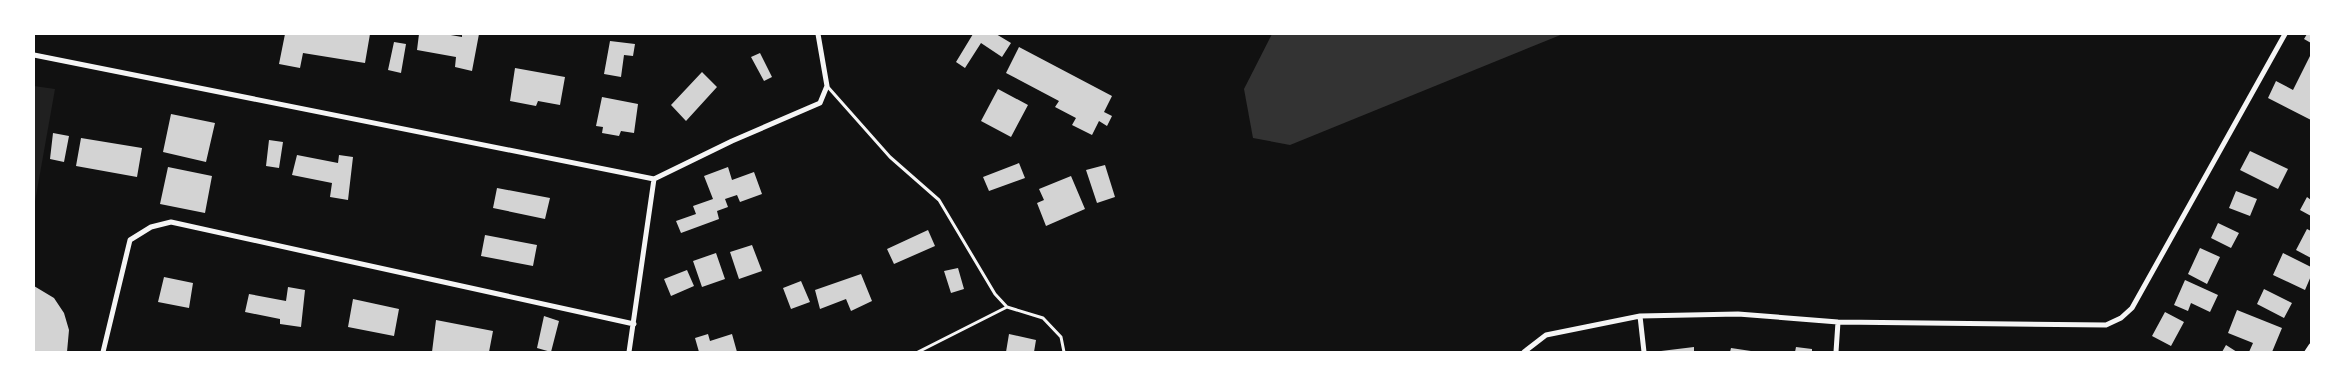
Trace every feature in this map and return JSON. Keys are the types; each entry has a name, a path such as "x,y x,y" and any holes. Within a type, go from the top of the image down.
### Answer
{"street":[{"path":"34,55 654,179 732,141 820,103 827,86 818,34"},
{"path":"1524,352 1546,335 1640,316 1738,314 1838,322 2106,325 2121,318 2132,308 2285,34"},
{"path":"629,352 654,179"},
{"path":"103,352 130,240 152,227 172,222 634,324"},
{"path":"1640,316 1644,352"},
{"path":"1836,352 1838,322"},
{"path":"2307,352 2311,346"}],"lane":[{"path":"827,86 890,157 940,200 995,294 1007,308 1043,318 1060,337 1064,352"},
{"path":"918,352 1007,308"}],"shaded area":[{"path":"1272,34 1563,34 1290,145 1253,138 1244,89"},
{"path":"34,86 55,89 34,207"}],"building":[{"path":"285,34 370,34 365,63 303,53 300,68 279,64"},
{"path":"419,34 445,34 462,37 462,34 479,34 472,71 455,67 456,57 417,50"},
{"path":"973,34 996,34 1011,43 1002,57 981,43 965,68 956,62"},
{"path":"2307,34 2311,34 2311,43 2304,39"},
{"path":"610,41 635,44 633,56 624,55 621,77 604,74"},
{"path":"394,42 406,44 401,73 388,70"},
{"path":"1019,47 1112,96 1104,112 1112,116 1107,126 1099,121 1092,135 1072,125 1076,118 1055,107 1059,101 1006,73"},
{"path":"760,53 772,77 764,81 751,57"},
{"path":"2311,54 2311,120 2268,98 2276,81 2293,90"},
{"path":"515,68 565,77 560,105 538,101 536,106 510,101"},
{"path":"702,72 717,87 686,121 671,105"},
{"path":"998,89 1028,105 1011,137 981,121"},
{"path":"602,97 638,104 634,133 621,131 619,136 602,133 603,127 596,126"},
{"path":"171,114 215,123 206,162 163,152"},
{"path":"53,133 69,136 64,162 50,159"},
{"path":"81,138 142,148 137,177 76,166"},
{"path":"269,140 283,142 279,168 266,166"},
{"path":"2250,151 2288,169 2278,189 2240,170"},
{"path":"297,155 338,163 339,155 353,157 348,200 330,197 332,183 292,175"},
{"path":"1019,163 1025,178 989,191 983,177"},
{"path":"1105,165 1115,197 1097,203 1086,170"},
{"path":"168,167 212,176 205,213 160,204"},
{"path":"728,167 732,180 754,172 762,194 740,202 737,195 725,199 728,207 717,211 719,219 681,233 676,221 696,214 693,206 713,199 704,176"},
{"path":"1071,176 1085,209 1046,226 1037,203 1044,200 1039,189"},
{"path":"497,188 550,198 545,219 493,208"},
{"path":"2236,191 2257,199 2250,216 2229,208"},
{"path":"2307,197 2311,200 2311,216 2300,210"},
{"path":"2218,223 2239,233 2231,248 2211,238"},
{"path":"2307,229 2311,231 2311,258 2296,250"},
{"path":"928,230 935,246 894,264 887,249"},
{"path":"485,235 537,245 533,266 481,256"},
{"path":"752,245 762,271 739,279 730,252"},
{"path":"2200,248 2220,257 2207,284 2188,274"},
{"path":"716,253 725,279 702,287 693,261"},
{"path":"2283,253 2311,267 2311,276 2305,290 2273,275"},
{"path":"958,268 964,289 951,293 944,271"},
{"path":"687,270 694,286 671,296 664,279"},
{"path":"861,274 872,301 851,311 846,299 820,309 815,290"},
{"path":"164,277 193,283 189,308 158,302"},
{"path":"2185,280 2218,295 2210,312 2191,303 2188,311 2174,305"},
{"path":"801,281 810,302 791,309 783,288"},
{"path":"34,286 54,298 64,313 69,330 67,352 34,352"},
{"path":"288,287 305,290 301,327 280,324 280,319 245,312 249,294 286,301"},
{"path":"2264,289 2292,303 2284,318 2257,304"},
{"path":"353,299 399,309 394,336 348,327"},
{"path":"2237,310 2282,328 2272,352 2249,352 2253,343 2228,333"},
{"path":"2165,312 2184,322 2171,346 2152,336"},
{"path":"544,316 559,321 551,352 537,348"},
{"path":"436,320 493,331 489,352 432,352"},
{"path":"708,334 710,341 732,334 737,352 699,352 695,338"},
{"path":"1009,334 1036,340 1034,352 1006,352"},
{"path":"2226,345 2237,352 2222,352"},
{"path":"1694,347 1694,352 1661,352 1661,351"},
{"path":"1796,347 1812,349 1812,352 1795,352"},
{"path":"1731,348 1751,351 1751,352 1730,352"}]}
